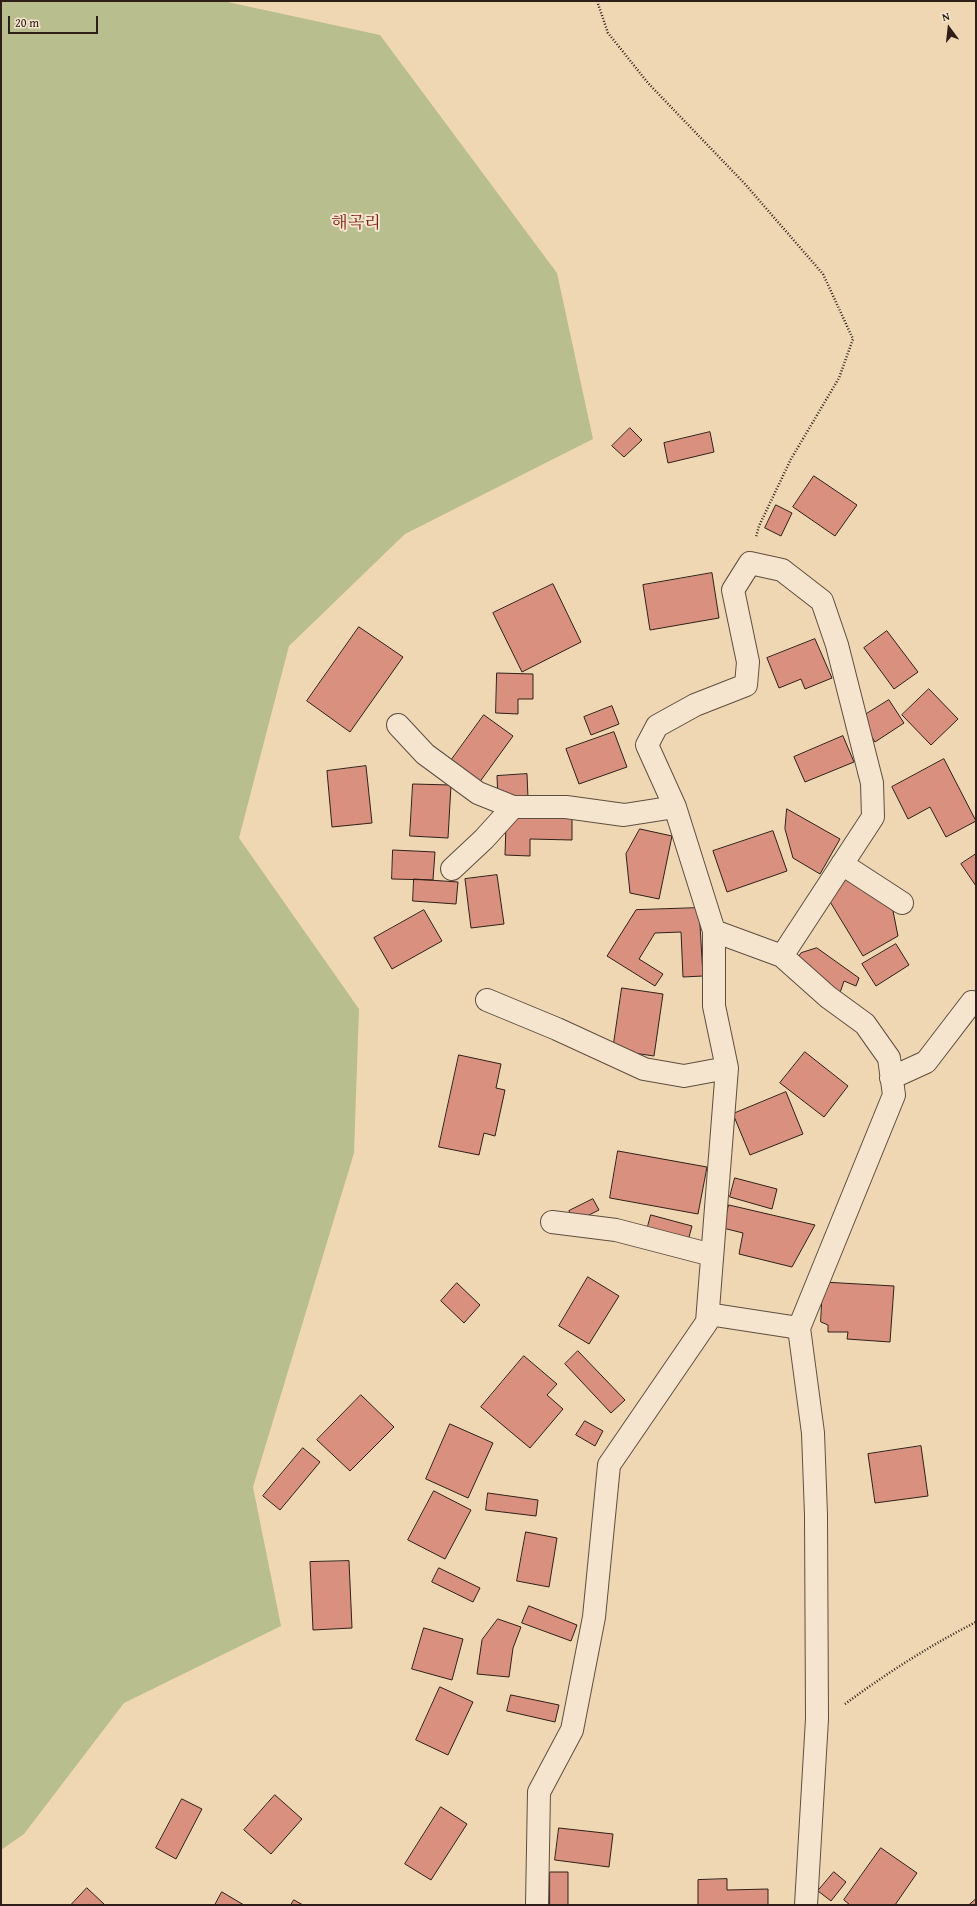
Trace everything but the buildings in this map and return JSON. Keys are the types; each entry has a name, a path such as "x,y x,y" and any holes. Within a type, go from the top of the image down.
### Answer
{"street":[{"path":"537,1905 539,1792 572,1730 594,1617 609,1465 707,1322 727,1068 714,1006 714,931 675,807 647,745 657,726 695,705 746,685 748,662 733,590 750,563 782,570 822,601 837,645 861,734 872,790 873,817 782,956"},
{"path":"398,726 425,754 478,793 513,807 566,807 624,815 675,807"},
{"path":"452,869 484,839 513,807"},
{"path":"842,864 902,903"},
{"path":"714,931 782,956 828,997 865,1024 889,1058 894,1095 799,1328 813,1433 816,1500 816,1725 806,1905"},
{"path":"487,1000 557,1029 644,1070 684,1076 727,1068"},
{"path":"891,1078 926,1062 972,1002"},
{"path":"552,1222 616,1230 712,1255"},
{"path":"708,1314 799,1328"}],"path":[{"path":"597,1 608,33 648,83 745,184 823,274 853,339 839,378 791,459 759,526 750,563"},
{"path":"816,1725 890,1671 936,1642 976,1622"}],"green space":[{"path":"1,1 223,1 380,35 557,273 593,439 405,534 289,646 239,838 359,1009 354,1153 253,1487 281,1626 124,1703 24,1834 1,1850"}],"district":[{"name":"해곡리","path":"356,224"}]}
